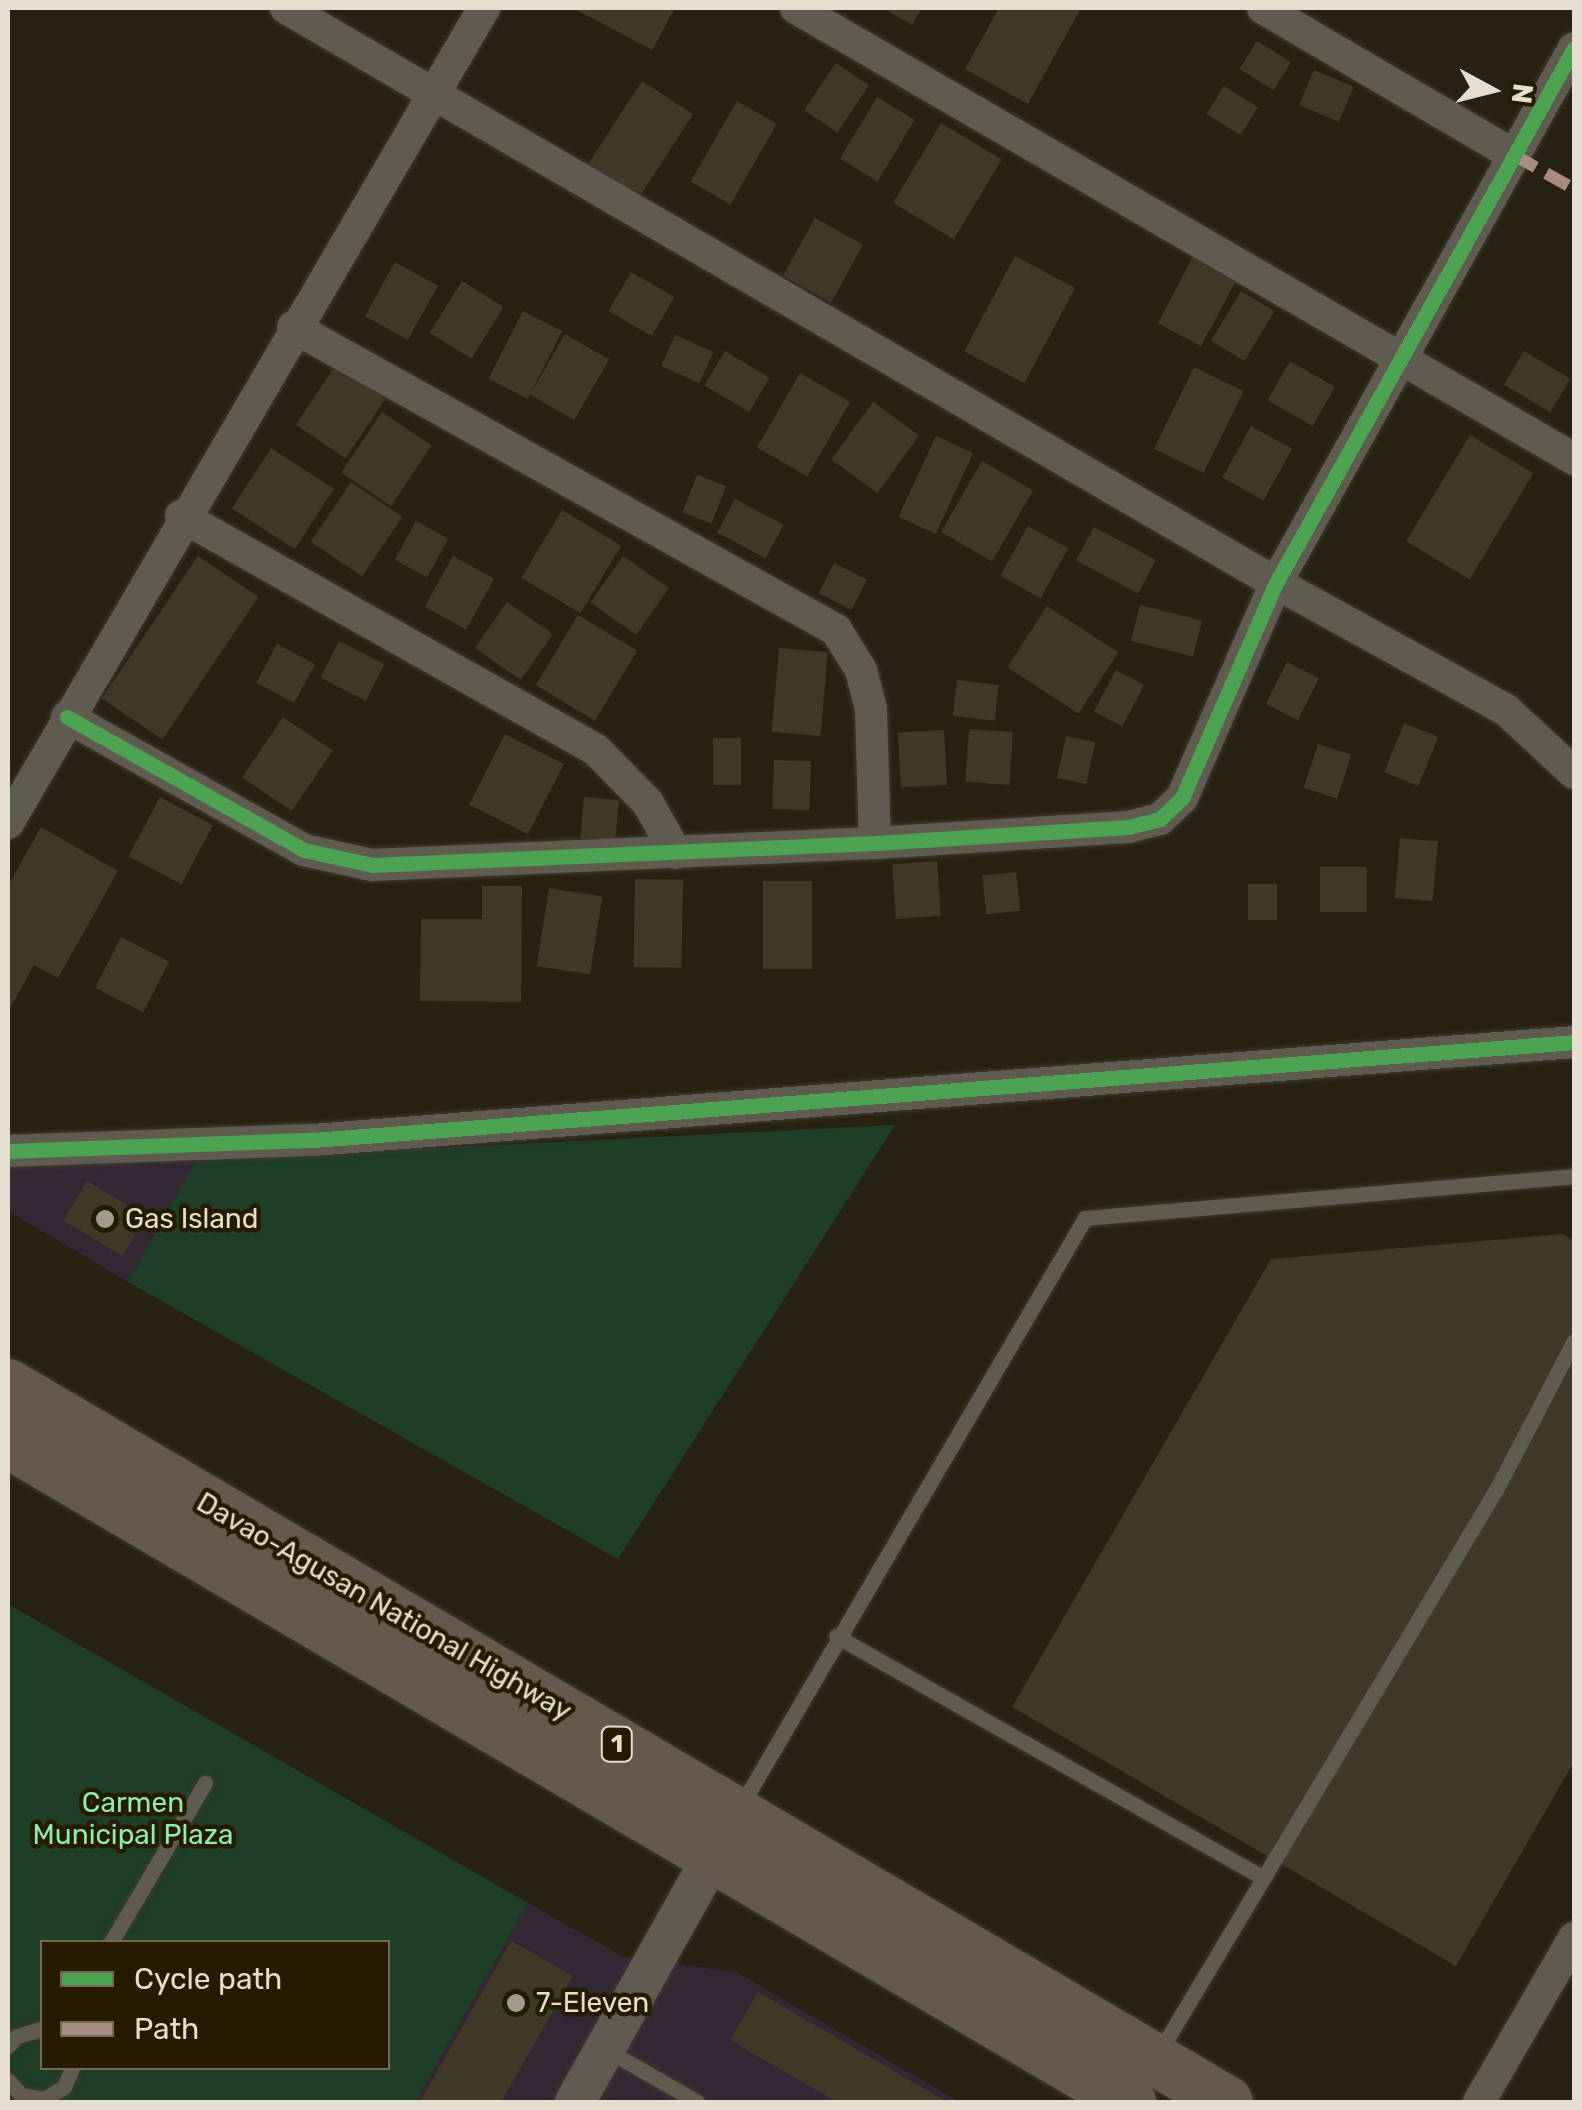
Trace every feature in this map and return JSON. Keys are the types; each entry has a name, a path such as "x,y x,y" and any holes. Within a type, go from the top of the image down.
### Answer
{"highway":[{"name":"Davao-Agusan National Highway","path":"8,1385 314,1595"},
{"name":"Davao-Agusan National Highway","path":"8,1442 314,1595 1142,2081 1218,2100"}],"street":[{"path":"286,8 1276,583 1506,710 1574,772"},
{"path":"8,823 181,516 484,8"},
{"path":"796,8 1400,363 1574,459"},
{"path":"1263,8 1514,155"},
{"path":"67,717 304,850 338,860 406,868 1128,827 1160,818 1182,798 1206,754 1276,583 1574,48"},
{"path":"293,327 836,630 861,670 871,708 875,843"},
{"path":"181,516 596,750 648,803 676,853"},
{"path":"8,1150 410,1133 1574,1042"},
{"path":"575,2102 724,1836"},
{"path":"1479,2102 1574,1938"}],"lane":[{"path":"724,1836 836,1636 1085,1218 1574,1176"},
{"path":"1142,2081 1497,1488 1574,1341"},
{"path":"836,1636 1263,1878"},
{"path":"112,1940 205,1783"},
{"path":"8,2046 17,2036 40,2030"},
{"path":"605,2048 697,2102"},
{"path":"8,2080 18,2099 55,2095 71,2070"}],"shaded area":[{"path":"196,1160 128,1282 8,1211 8,1164"},
{"path":"528,1903 624,1957 736,1972 960,2102 415,2102"}],"green space":[{"path":"895,1125 618,1559 128,1282 196,1160"},
{"name":"Carmen Municipal Plaza","path":"8,1604 528,1903 415,2102 8,2102"}],"building":[{"path":"573,8 675,8 652,50"},
{"path":"883,8 922,8 912,25"},
{"path":"999,8 1081,8 1028,104 965,69"},
{"path":"1257,41 1291,62 1273,90 1240,69"},
{"path":"836,63 869,85 837,133 804,110"},
{"path":"1314,70 1354,87 1339,122 1299,105"},
{"path":"642,81 693,114 638,200 586,167"},
{"path":"1224,86 1258,107 1240,135 1207,114"},
{"path":"877,97 915,120 878,181 840,159"},
{"path":"737,101 777,124 730,205 690,182"},
{"path":"941,123 1002,160 954,239 893,203"},
{"path":"815,218 863,245 831,302 783,276"},
{"path":"1015,256 1075,288 1024,383 964,351"},
{"path":"1193,257 1236,280 1201,346 1158,323"},
{"path":"395,262 438,286 408,340 365,316"},
{"path":"631,272 674,297 652,336 608,311"},
{"path":"462,281 504,307 471,359 430,333"},
{"path":"1241,291 1274,311 1245,361 1211,341"},
{"path":"523,311 562,331 528,399 488,379"},
{"path":"565,334 609,360 574,420 530,395"},
{"path":"675,335 713,352 700,383 661,366"},
{"path":"725,351 770,378 749,412 704,385"},
{"path":"1524,351 1570,379 1550,412 1504,384"},
{"path":"1290,361 1335,387 1313,426 1268,400"},
{"path":"336,365 386,399 345,458 296,425"},
{"path":"1194,367 1243,391 1204,473 1154,449"},
{"path":"800,373 850,402 807,476 757,447"},
{"path":"873,402 919,436 877,493 831,459"},
{"path":"382,412 432,446 391,506 341,473"},
{"path":"1251,426 1292,449 1264,500 1222,478"},
{"path":"1470,435 1533,473 1470,579 1406,541"},
{"path":"936,436 973,453 936,534 898,517"},
{"path":"271,448 334,489 295,549 232,508"},
{"path":"982,461 1033,490 992,562 941,532"},
{"path":"697,475 726,486 712,523 683,512"},
{"path":"351,482 402,517 362,576 311,542"},
{"path":"735,499 784,525 766,558 717,533"},
{"path":"562,510 621,546 580,613 521,578"},
{"path":"416,521 448,539 427,577 395,559"},
{"path":"1028,526 1068,548 1041,598 1000,576"},
{"path":"1094,527 1156,560 1138,593 1076,561"},
{"path":"198,556 259,597 162,739 102,699"},
{"path":"453,556 494,579 466,630 425,607"},
{"path":"623,556 669,588 636,635 590,603"},
{"path":"834,563 867,580 852,610 819,593"},
{"path":"507,602 553,634 521,680 475,648"},
{"path":"1140,605 1202,620 1193,656 1131,641"},
{"path":"1047,606 1118,652 1079,714 1007,667"},
{"path":"578,615 637,651 595,721 536,685"},
{"path":"339,641 384,664 366,701 320,678"},
{"path":"277,644 315,664 294,703 256,683"},
{"path":"779,648 828,652 820,736 772,732"},
{"path":"1287,662 1319,678 1298,720 1266,704"},
{"path":"1116,670 1144,685 1122,727 1094,711"},
{"path":"957,680 999,685 994,721 953,716"},
{"path":"283,717 333,751 292,811 242,778"},
{"path":"1404,723 1438,737 1418,786 1384,772"},
{"path":"969,729 1013,732 1009,785 965,782"},
{"path":"944,730 947,785 901,787 898,732"},
{"path":"505,734 564,764 528,834 469,804"},
{"path":"1066,736 1095,742 1086,784 1057,778"},
{"path":"713,738 741,738 741,785 713,785"},
{"path":"1318,744 1351,755 1337,799 1304,788"},
{"path":"774,760 811,761 809,810 772,809"},
{"path":"160,797 213,825 182,884 129,856"},
{"path":"584,797 619,800 615,842 580,839"},
{"path":"41,827 118,871 58,978 34,965 8,1012 8,886"},
{"path":"1400,838 1438,841 1433,901 1395,898"},
{"path":"937,861 941,916 896,919 892,864"},
{"path":"1320,867 1367,867 1367,912 1320,912"},
{"path":"1016,872 1020,911 986,914 982,876"},
{"path":"635,879 683,880 681,968 633,967"},
{"path":"763,881 812,881 812,969 763,969"},
{"path":"1248,884 1277,884 1277,920 1248,920"},
{"path":"482,886 522,886 521,1002 420,1001 421,919 482,919"},
{"path":"549,888 602,896 590,974 537,966"},
{"path":"121,937 169,962 143,1012 95,988"},
{"name":"Gas Island","path":"87,1181 146,1217 122,1256 63,1220"},
{"path":"1563,1234 1574,1241 1574,1762 1456,1966 1012,1707 1271,1259"},
{"path":"511,1941 573,1976 501,2102 420,2102"},
{"path":"758,1992 947,2102 837,2102 730,2040"}],"marked path":[{"path":"1514,155 1574,189"}],"cycle path":[{"path":"67,717 304,850 372,865 875,843 1128,827 1160,819 1182,798 1276,583 1574,48"},
{"path":"8,1151 313,1140 1574,1042"}],"place":[{"name":"Gas Island","path":"105,1219"},
{"name":"7-Eleven","path":"516,2003"}]}
